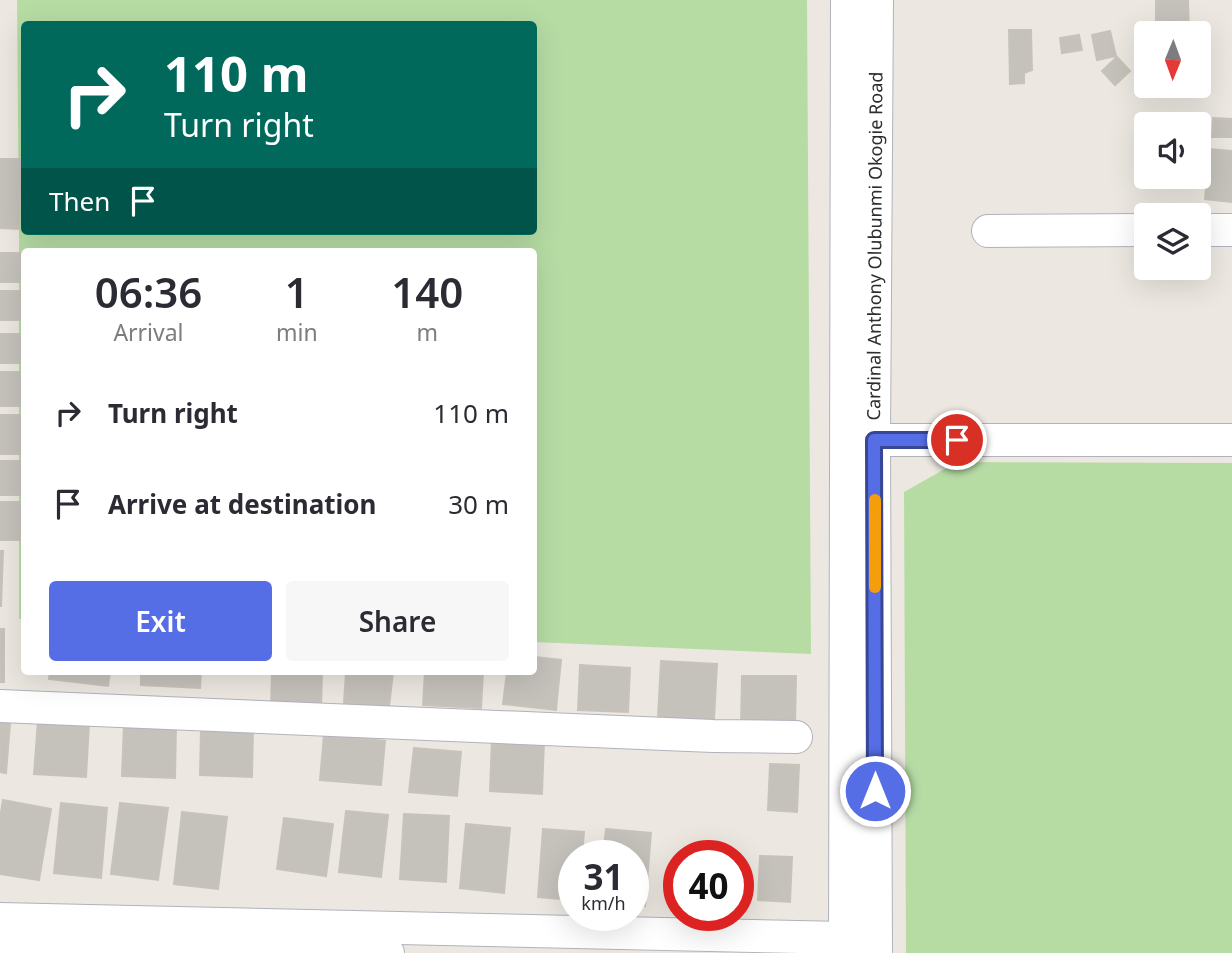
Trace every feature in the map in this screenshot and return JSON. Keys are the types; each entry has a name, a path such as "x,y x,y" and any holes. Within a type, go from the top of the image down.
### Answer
{"street":[{"name":"Cardinal Anthony Olubunmi Okogie Road","path":"847,0 861,101 874,440 876,953"},
{"name":"Cardinal Anthony Olubunmi Okogie Road","path":"845,945 861,101 877,0"},
{"path":"988,230 1134,230"},
{"path":"1211,230 1232,230"},
{"path":"874,440 1232,440"},
{"path":"0,706 796,737"},
{"path":"0,919 634,943 845,945"},
{"path":"0,944 388,953"}],"green space":[{"path":"17,0 807,0 811,654 537,642 537,248 21,248 19,619"},
{"path":"957,462 1232,463 1232,953 906,953 904,492"}],"building":[{"path":"1156,0 1188,0 1189,21 1156,21"},
{"path":"1009,30 1031,30 1032,70 1024,73 1024,83 1010,84"},
{"path":"1110,31 1116,56 1097,60 1092,35"},
{"path":"1079,35 1082,50 1062,53 1060,38"},
{"path":"1117,57 1130,71 1115,85 1102,71"},
{"path":"1213,118 1232,119 1232,137 1212,137"},
{"path":"1211,149 1232,151 1232,202 1205,199 1206,189 1211,189"},
{"path":"0,159 21,159 19,229 0,228"},
{"path":"0,253 21,253 21,282 0,282"},
{"path":"0,291 21,291 21,320 0,320"},
{"path":"0,334 21,334 21,363 0,363"},
{"path":"0,372 21,372 21,406 0,406"},
{"path":"0,415 21,415 21,454 0,454"},
{"path":"0,461 21,461 21,495 0,495"},
{"path":"0,502 21,502 21,540 0,540"},
{"path":"0,551 3,551 1,606 0,606"},
{"path":"0,629 4,629 4,682 0,682"},
{"path":"537,657 561,660 556,710 503,704 507,675 537,675"},
{"path":"661,661 717,664 714,719 658,717"},
{"path":"580,665 630,668 628,712 578,710"},
{"path":"50,675 110,675 108,686 49,679"},
{"path":"141,675 201,675 200,688 141,685"},
{"path":"272,675 322,675 321,708 271,706"},
{"path":"346,675 393,675 389,707 344,703"},
{"path":"425,675 483,675 481,708 423,705"},
{"path":"742,676 796,676 795,726 741,725"},
{"path":"38,720 89,724 86,777 34,774"},
{"path":"0,723 10,724 6,773 0,772"},
{"path":"124,724 176,726 175,778 122,776"},
{"path":"201,728 253,730 252,777 200,775"},
{"path":"324,735 385,741 381,785 320,780"},
{"path":"492,738 544,740 542,794 490,791"},
{"path":"414,748 461,752 457,796 409,792"},
{"path":"770,764 799,765 797,812 768,810"},
{"path":"3,800 51,809 39,880 0,874 0,818"},
{"path":"61,803 107,808 101,878 54,873"},
{"path":"120,803 168,808 158,880 111,874"},
{"path":"346,811 388,815 381,877 339,872"},
{"path":"182,812 227,817 218,889 174,884"},
{"path":"404,814 449,816 446,882 400,879"},
{"path":"284,818 333,824 326,876 277,869"},
{"path":"466,824 510,828 504,893 460,888"},
{"path":"543,829 584,832 583,840 558,840 558,899 538,897"},
{"path":"606,829 651,833 649,857 649,840 605,840"},
{"path":"760,856 792,857 790,902 758,900"}],"slow traffic":[{"path":"875,500 875,587"}],"route":[{"path":"875,791 874,440 957,440"}]}
